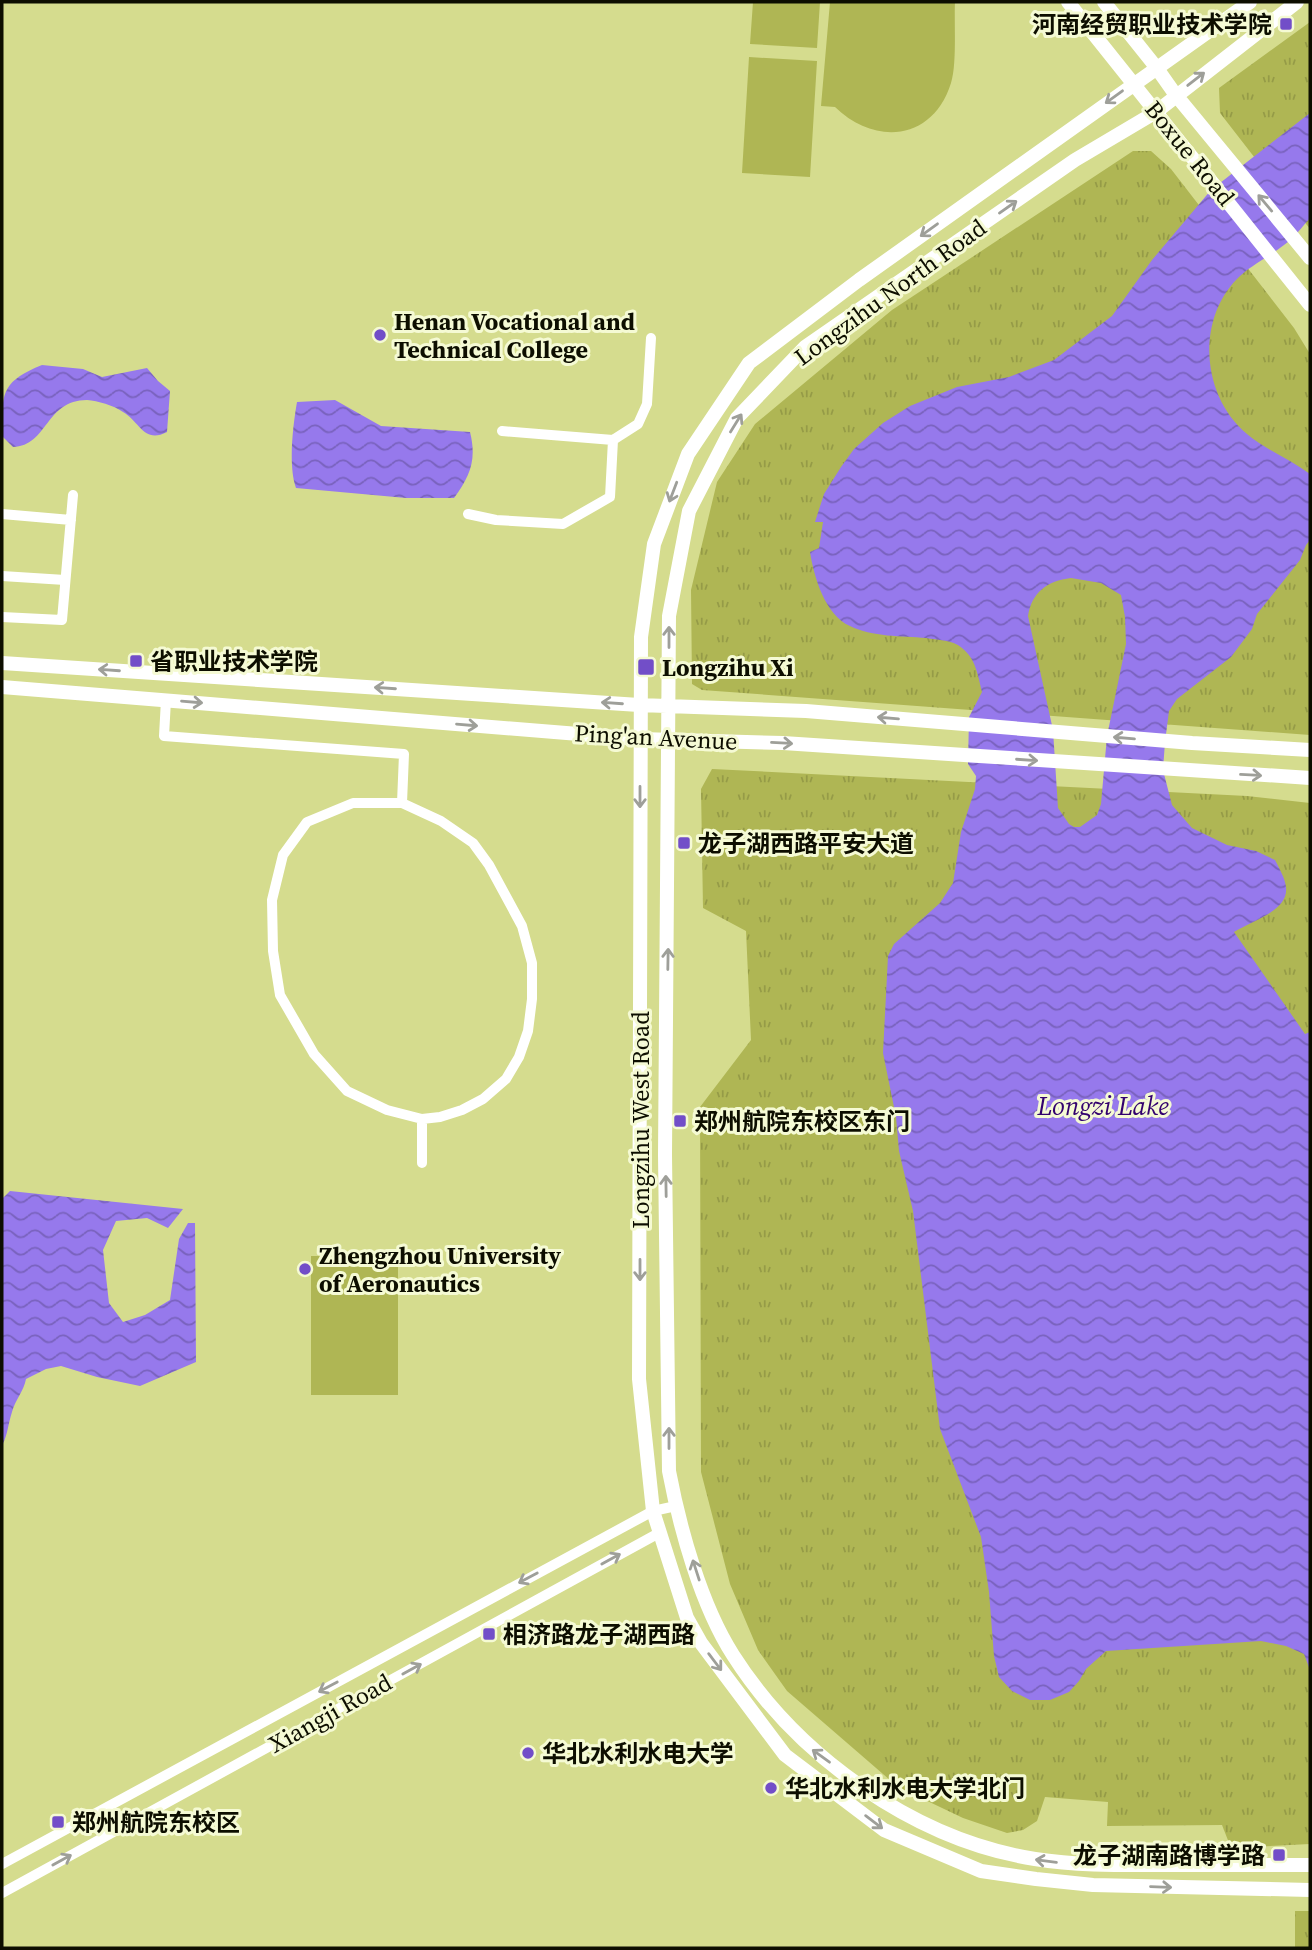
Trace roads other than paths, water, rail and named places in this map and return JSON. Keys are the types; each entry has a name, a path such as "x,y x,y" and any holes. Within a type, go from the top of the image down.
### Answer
{"street":[{"name":"Boxue Road","path":"1068,2 1309,302"},
{"name":"Boxue Road","path":"1104,2 1175,94 1308,255"},
{"name":"Longzihu North Road","path":"639,705 641,637 654,544 688,454 749,363 859,280 1250,2"},
{"name":"Longzihu North Road","path":"669,705 669,616 689,511 737,418 806,347 1075,160 1156,112 1175,94 1297,2"},
{"path":"502,431 612,440 638,424 647,404 651,338"},
{"path":"468,514 496,520 563,524 610,497 612,440"},
{"path":"2,617 62,620 73,495"},
{"path":"2,514 71,520"},
{"path":"2,576 65,580"},
{"name":"Ping'an Avenue","path":"2,663 639,705 806,711 1192,743 1310,750"},
{"name":"Ping'an Avenue","path":"2,687 640,739 783,743 1310,778"},
{"path":"166,700 164,736 404,754 402,803"},
{"name":"Longzihu West Road","path":"639,705 639,1379 653,1511 687,1618 701,1643 785,1755 884,1830 981,1871 1106,1886 1310,1890"},
{"name":"Longzihu West Road","path":"669,705 665,1154 669,1471 676,1506 709,1610 733,1655 765,1698 810,1748 899,1813 983,1848 1035,1859 1090,1866 1310,1865"},
{"path":"353,803 402,803 441,821 473,843 489,865 522,926 532,963 532,999 528,1031 519,1057 506,1079 483,1099 440,1117 422,1119 387,1110 347,1091 314,1054 280,995 273,951 272,900 283,855 307,822 353,803"},
{"path":"422,1119 422,1163"},
{"name":"Xiangji Road","path":"2,1864 653,1511 676,1506"},
{"name":"Xiangji Road","path":"2,1893 659,1533"}],"water":[{"name":"Longzi Lake","path":"1310,113 1310,218 1288,242 1241,275 1223,297 1210,337 1210,359 1213,380 1232,418 1254,440 1310,474 1310,540 1300,560 1257,614 1252,629 1231,657 1177,699 1169,711 1163,770 1172,805 1192,828 1227,845 1256,851 1275,860 1286,887 1282,903 1268,914 1234,932 1305,1034 1310,1032 1310,1670 1304,1654 1286,1646 1261,1641 1106,1651 1086,1669 1069,1692 1050,1700 1030,1700 1012,1691 999,1677 994,1656 981,1537 940,1429 913,1211 899,1151 896,1117 883,1053 888,956 894,944 940,903 953,883 961,832 975,789 976,776 968,764 969,717 982,692 973,663 967,652 958,645 940,640 868,632 841,621 822,594 810,552 819,548 823,522 815,522 824,494 854,449 883,423 910,406 957,387 1009,377 1054,360 1112,316 1152,260 1211,190","holes":["1071,578 1101,583 1121,595 1126,644 1107,736 1101,804 1097,815 1080,827 1074,827 1058,808 1053,730 1028,616 1033,600 1048,585"]},
{"path":"42,365 83,369 102,377 147,368 170,391 167,432 159,435 147,434 119,410 87,400 63,407 33,439 25,445 13,447 2,436 2,410 6,391 18,377"},
{"path":"335,400 381,426 470,432 473,451 471,467 454,498 406,498 296,488 292,457 297,402"},
{"path":"10,1191 183,1209 168,1228 147,1218 116,1221 103,1250 109,1303 123,1322 145,1315 170,1300 179,1239 188,1223 195,1223 196,1362 140,1386 61,1366 46,1369 26,1379 13,1408 2,1446 2,1199"}],"place":[{"name":"河南经贸职业技术学院","path":"1286,24"},
{"name":"Henan Vocational and Technical College","path":"380,335"},
{"name":"省职业技术学院","path":"136,661"},
{"name":"Longzihu Xi","path":"646,667"},
{"name":"龙子湖西路平安大道","path":"684,843"},
{"name":"郑州航院东校区东门","path":"680,1121"},
{"name":"Zhengzhou University of Aeronautics","path":"305,1269"},
{"name":"相济路龙子湖西路","path":"489,1634"},
{"name":"华北水利水电大学","path":"528,1753"},
{"name":"华北水利水电大学北门","path":"771,1788"},
{"name":"郑州航院东校区","path":"58,1822"},
{"name":"龙子湖南路博学路","path":"1279,1855"}]}
